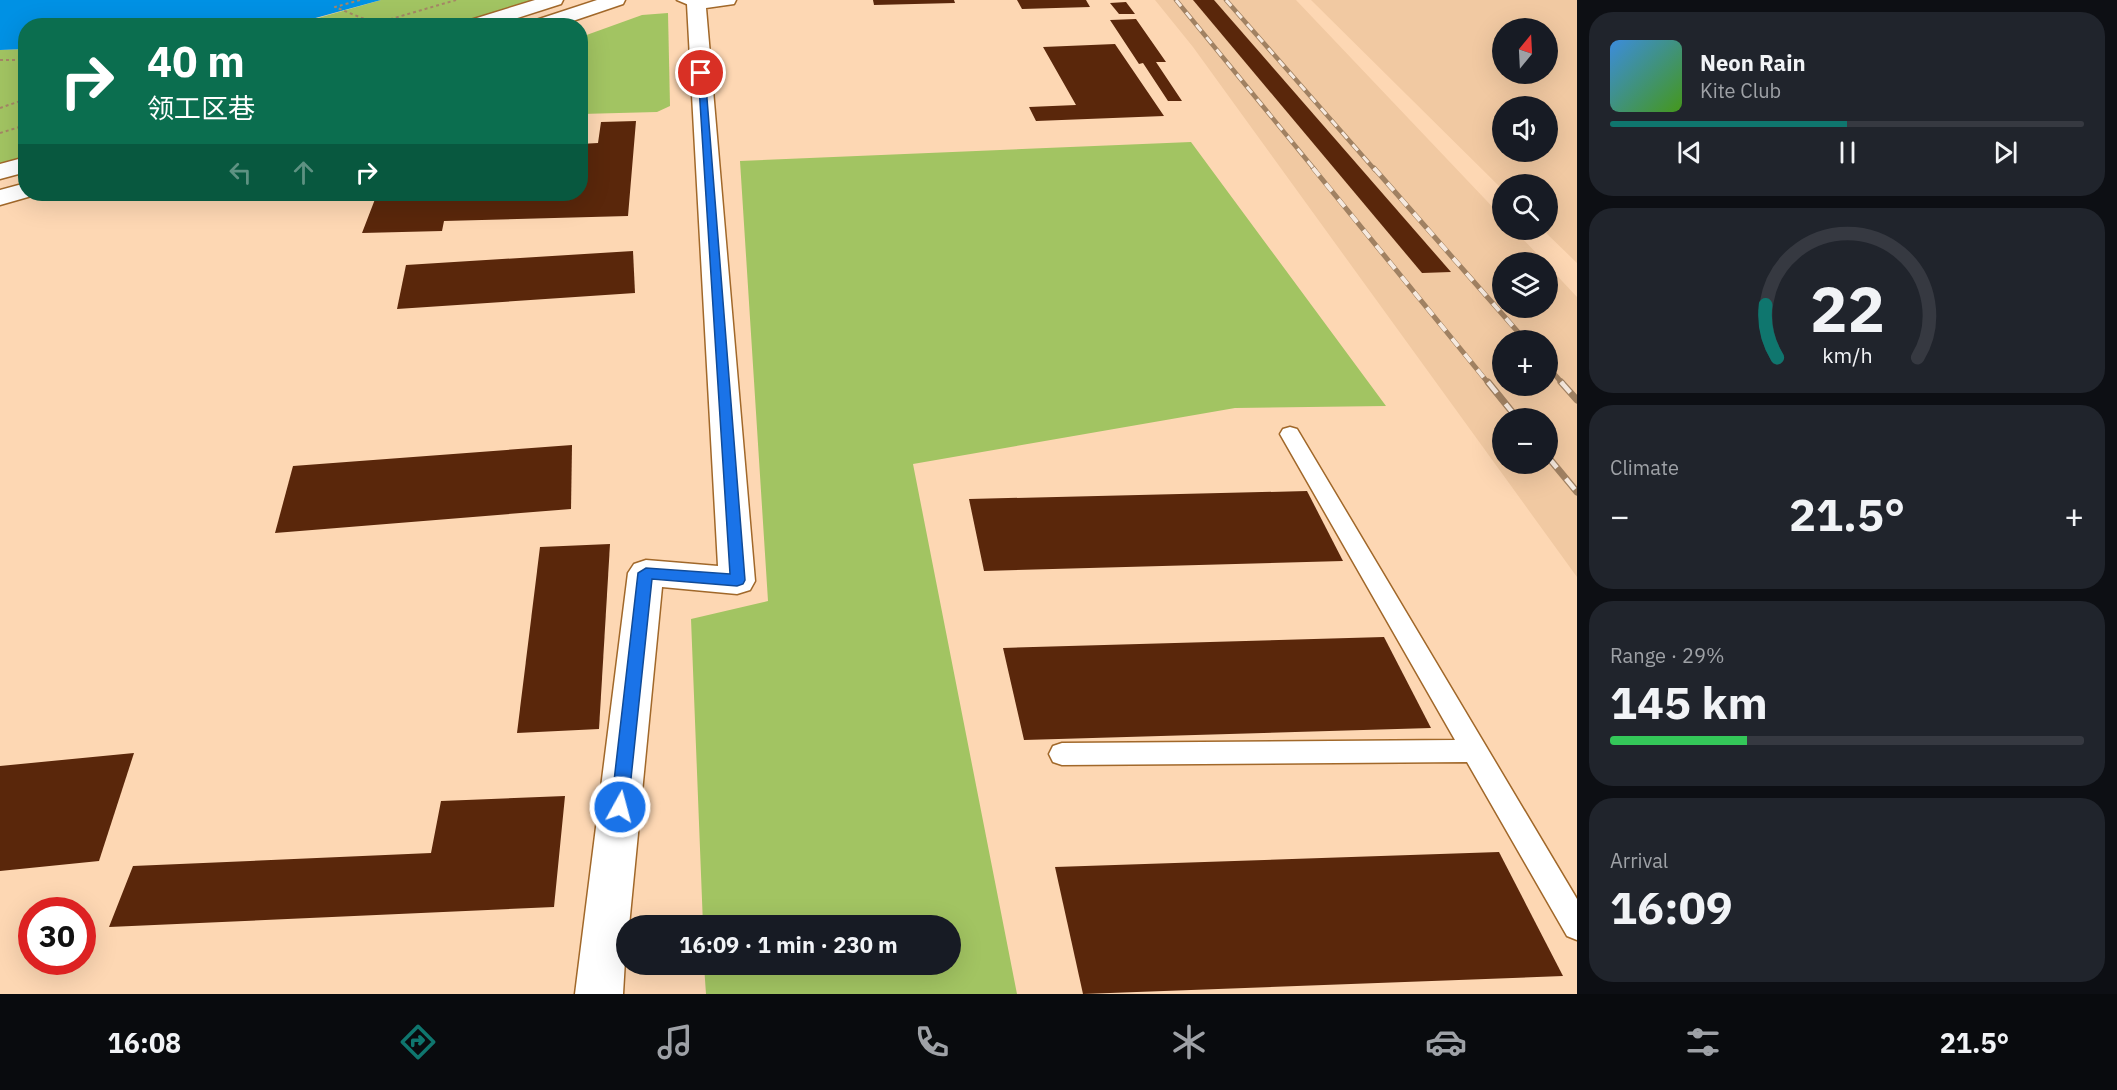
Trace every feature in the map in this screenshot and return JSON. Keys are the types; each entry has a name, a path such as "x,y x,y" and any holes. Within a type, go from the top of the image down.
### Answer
{"street":[{"path":"497,18 554,0"},
{"path":"561,18 616,0"},
{"path":"599,994 646,573 737,580 702,1"},
{"path":"0,172 18,166"},
{"path":"0,198 18,192"}],"lane":[{"path":"1290,434 1577,926"},
{"path":"1062,754 1474,751"}],"path":[{"path":"360,0 335,7 362,18"},
{"path":"393,18 456,0"},
{"path":"0,60 18,60"},
{"path":"0,108 18,102"},
{"path":"0,133 18,127"}],"shaded area":[{"path":"1155,0 1296,0 1492,206 1492,240 1524,240 1535,252 1492,252 1492,318 1558,318 1558,277 1577,297 1577,577 1502,474 1558,474 1558,408 1492,408 1492,460 1193,47"},
{"path":"1311,0 1577,0 1577,263 1553,240 1558,240 1558,174 1492,174 1492,179"}],"green space":[{"path":"381,0 554,0 494,18 318,18"},
{"path":"668,13 670,106 657,112 588,114 588,34 642,15"},
{"path":"18,49 18,166 0,172 0,50"},
{"path":"1191,142 1386,406 1235,408 913,464 1017,994 706,994 705,975 961,975 961,915 703,915 691,619 768,601 740,161"}],"water":[{"path":"0,0 381,0 315,18 18,18 18,49 0,50"}],"building":[{"path":"873,0 954,0 955,3 874,5"},
{"path":"1017,0 1086,0 1090,7 1022,9"},
{"path":"1193,0 1214,0 1451,272 1422,273"},
{"path":"1126,2 1135,14 1119,14 1110,3"},
{"path":"1136,19 1166,62 1156,62 1182,101 1168,101 1143,63 1139,64 1110,20"},
{"path":"1115,44 1164,116 1036,121 1029,107 1076,105 1043,47"},
{"path":"636,121 628,216 444,221 442,231 362,233 374,201 588,201 588,144 598,143 601,122"},
{"path":"633,251 635,293 397,309 406,265"},
{"path":"572,445 571,509 275,533 293,466"},
{"path":"1307,491 1343,561 984,571 969,499"},
{"path":"610,544 599,729 517,733 540,547"},
{"path":"1384,637 1431,728 1024,740 1003,648"},
{"path":"134,753 99,861 0,871 0,766"},
{"path":"565,796 554,907 109,927 133,866 431,853 441,801"},
{"path":"1499,852 1563,976 1083,994 1055,867"}],"railway":[{"path":"1176,0 1315,170"},
{"path":"1226,0 1375,170"},
{"path":"1313,168 1489,384"},
{"path":"1374,168 1516,330"},
{"path":"1558,378 1563,384"},
{"path":"1488,382 1509,408"},
{"path":"1561,382 1577,400"},
{"path":"1558,469 1577,492"}],"route":[{"path":"620,807 646,573 737,580 701,73"}]}
